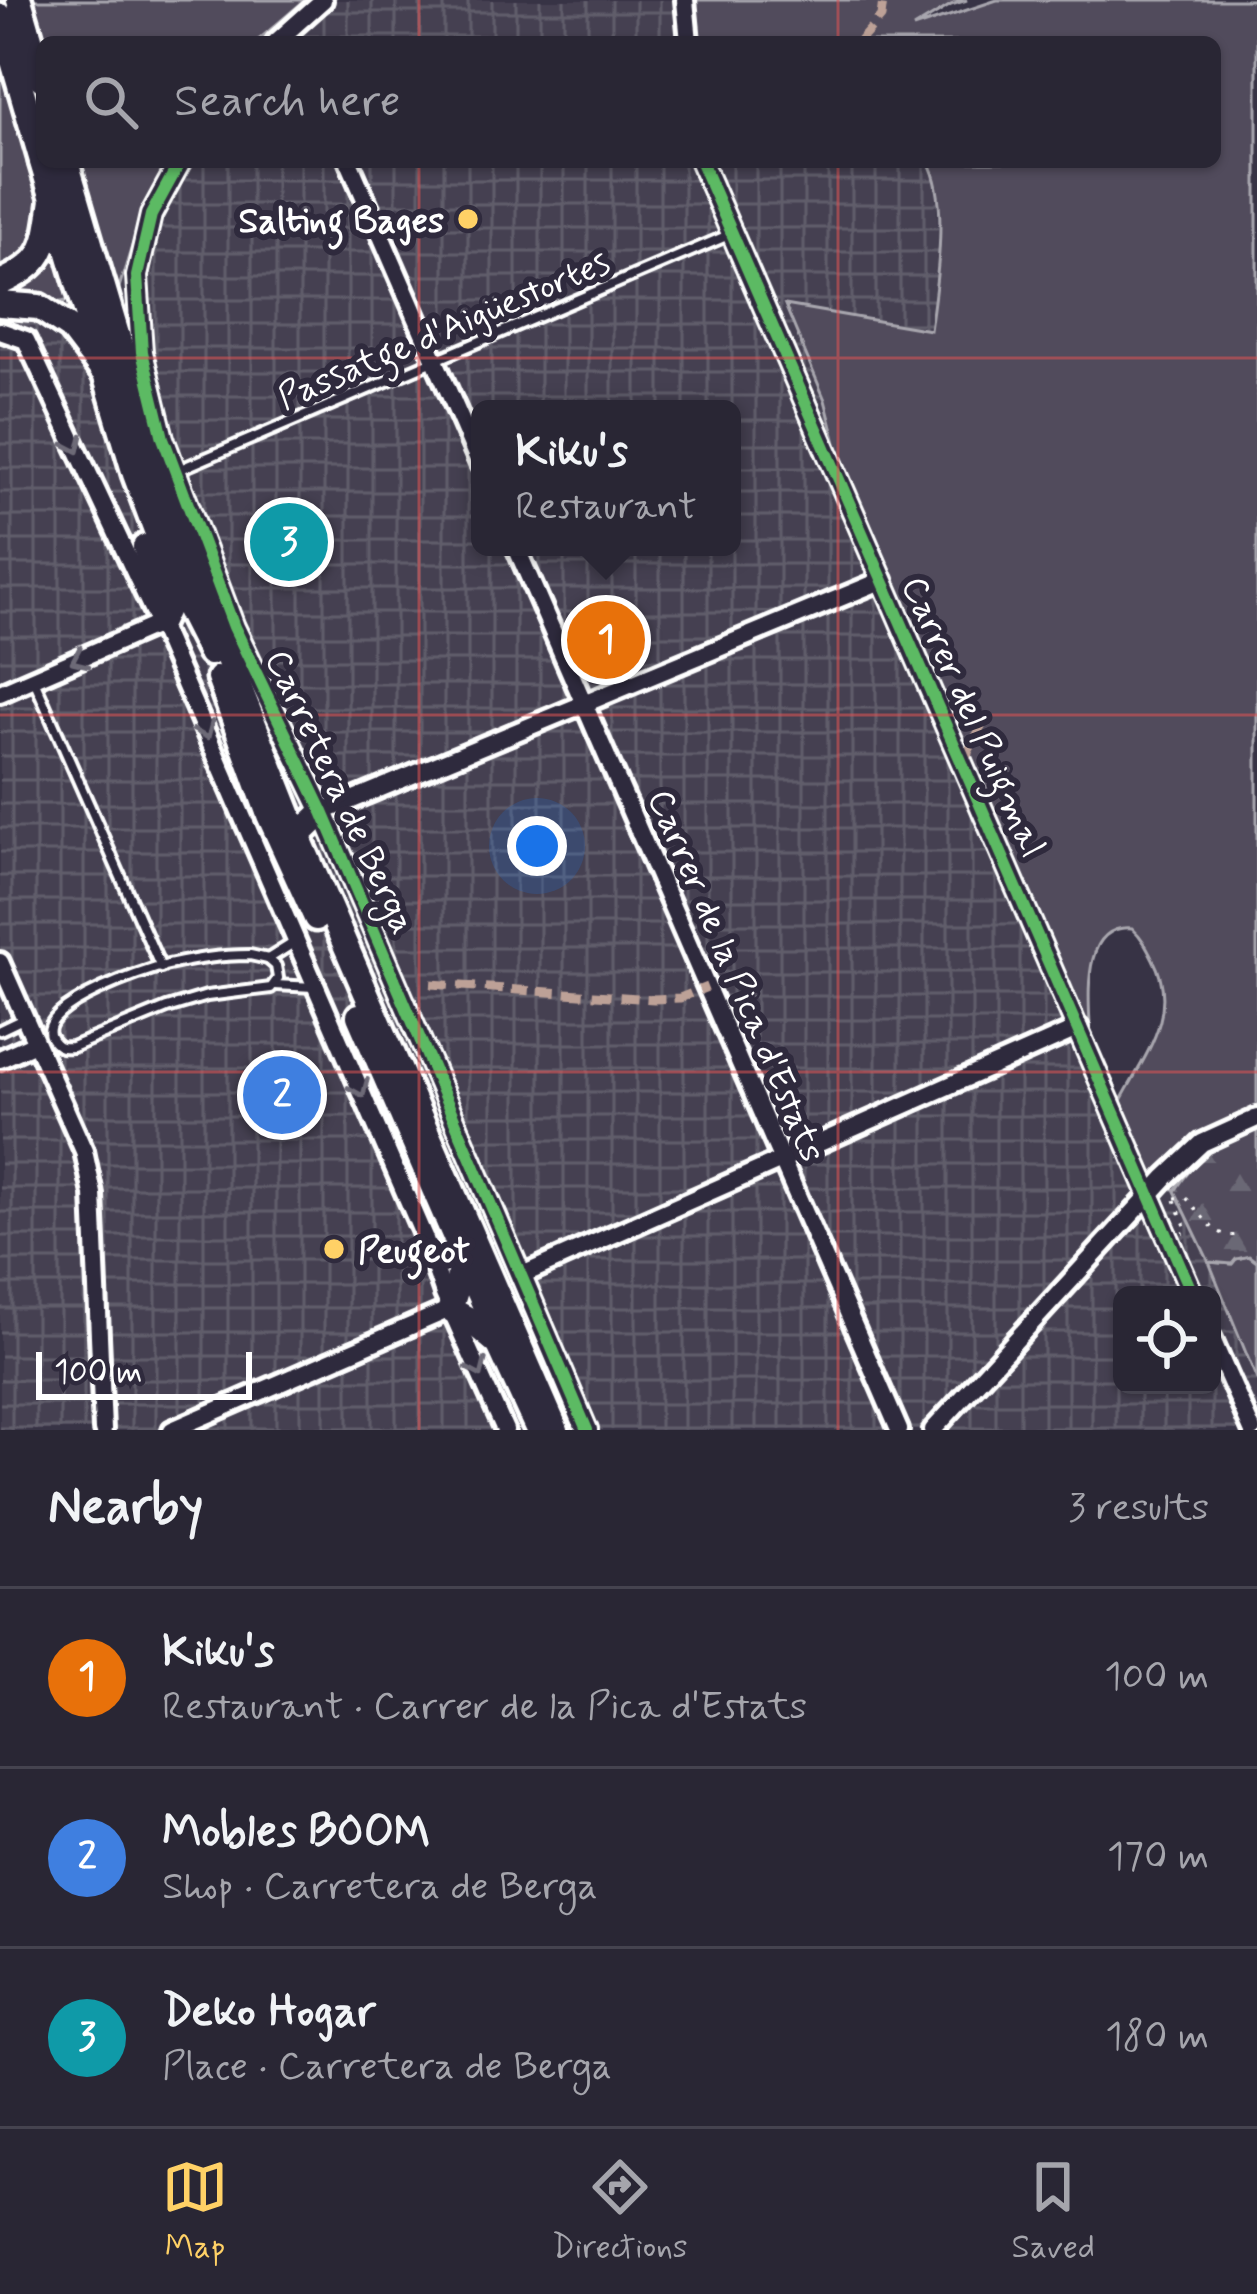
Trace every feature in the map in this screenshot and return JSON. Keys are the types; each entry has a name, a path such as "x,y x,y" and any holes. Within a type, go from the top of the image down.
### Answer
{"main road":[{"path":"9,11 36,67"},
{"path":"9,11 36,103"},
{"path":"9,11 36,135"},
{"path":"44,168 135,474 179,592 210,652"},
{"path":"55,168 144,470 268,815 448,1225 464,1306 498,1343 542,1430"},
{"path":"68,168 157,467 200,588 298,836 556,1430"},
{"path":"0,284 25,272 46,248 53,200"},
{"path":"0,304 39,307 70,328 106,377"},
{"path":"135,474 139,530 166,609 159,624"},
{"path":"267,754 302,808 323,812"},
{"path":"323,812 292,846 326,923 334,958"},
{"path":"452,1191 456,1219 489,1292 464,1306"},
{"path":"464,1306 494,1309 542,1430"}],"street":[{"path":"294,35 323,0"},
{"path":"685,0 688,36"},
{"name":"Carretera de Berga","path":"177,168 151,214 137,276 142,352 163,438 234,627 323,812 587,1430"},
{"path":"352,168 471,443"},
{"name":"Carrer del Puigmal","path":"704,168 1189,1286"},
{"path":"0,331 26,340 159,624 425,1239 464,1306 505,1430"},
{"name":"Carrer de la Pica d'Estats","path":"520,556 899,1430"},
{"path":"323,812 883,580"},
{"path":"0,693 159,624"},
{"path":"0,962 84,1151 93,1193 103,1430"},
{"path":"522,1275 1079,1028"},
{"path":"0,1058 29,1029"},
{"path":"933,1430 1202,1143 1257,1118"},
{"path":"172,1430 464,1306"},
{"path":"1221,1359 1252,1430"}],"lane":[{"name":"Passatge d'Aigüestortes","path":"175,471 733,234"},
{"path":"33,679 161,968"},
{"path":"268,958 296,941"},
{"path":"0,1030 50,1024 68,1006 161,968 232,955 268,958 278,972 268,989 207,996 72,1047 61,1046 52,1038 50,1024"},
{"path":"273,985 317,987"},
{"path":"44,1063 61,1046"}],"path":[{"path":"1175,1198 1185,1197 1213,1231 1228,1237 1244,1234"}],"shaded area":[{"path":"305,0 696,0 698,36 263,36"},
{"path":"164,168 931,168 936,176 939,263 930,330 787,306 825,400 847,486 1146,1175 1175,1191 1219,1286 1113,1286 1113,1394 1221,1394 1221,1292 1257,1380 1257,1430 0,1430 0,293 13,292 51,304 118,291 146,201"}],"green space":[{"path":"0,0 305,0 263,36 36,36 36,168 164,168 146,201 118,291 51,304 13,292 0,293"},
{"path":"696,0 967,0 913,28 997,0 1257,0 1257,1126 1211,1152 1175,1190 1146,1175 1117,1108 1161,1018 1161,979 1153,959 1132,928 1104,937 1092,964 1090,1027 1084,1030 847,486 825,400 785,305 930,330 940,220 931,168 1221,168 1221,36 698,36"},
{"path":"1257,1126 1257,1262 1249,1256 1232,1264 1209,1262 1175,1191 1210,1151"},
{"path":"1249,1256 1257,1262 1257,1380 1209,1262 1232,1264"}],"marked path":[{"path":"864,36 881,17 883,0"},
{"path":"963,762 982,725"},
{"path":"431,984 654,999 680,998 707,987"}],"cycle path":[{"path":"177,168 151,215 137,276 142,352 163,438 234,627 323,812 587,1430"},
{"path":"704,168 1189,1286"}],"place":[{"name":"Salting Bages","path":"468,219"},
{"name":"Deko Hogar","path":"289,542"},
{"name":"Kiku's","path":"606,640"},
{"name":"Mobles BOOM","path":"282,1095"},
{"name":"Peugeot","path":"334,1249"}]}
